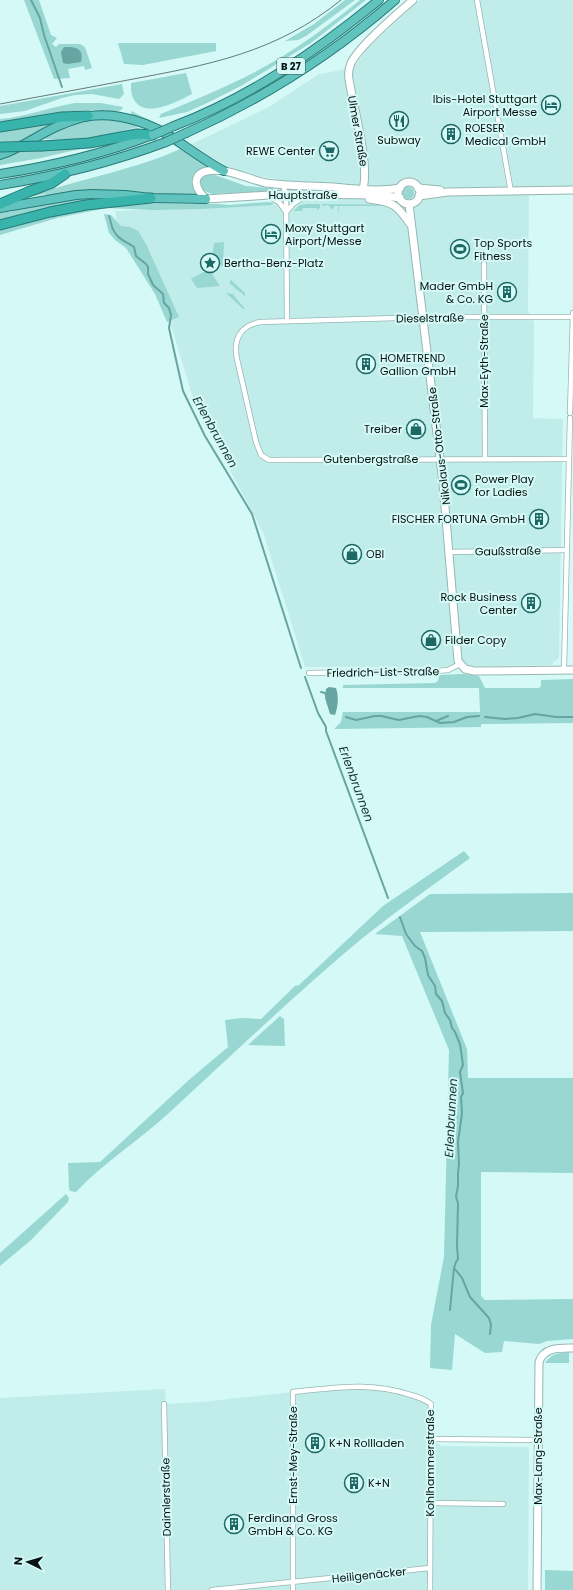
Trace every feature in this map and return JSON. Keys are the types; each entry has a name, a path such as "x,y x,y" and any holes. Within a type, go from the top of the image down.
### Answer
{"highway":[{"name":"B 27","path":"0,174 58,164 86,157 153,135 231,100 302,59 379,0"},
{"name":"B 27","path":"0,185 64,174 113,161 166,142 186,133 241,107 293,76 349,38 395,0"},
{"path":"0,155 20,147 60,125 88,116"},
{"path":"0,127 62,117 88,116 110,116 141,122 175,140 224,171"},
{"path":"0,147 89,143 137,134 153,135"},
{"path":"0,204 52,183 64,174"},
{"path":"0,208 81,194 206,199"},
{"path":"0,225 50,212 86,205 151,198"}],"main road":[{"name":"Ulmer Straße","path":"364,189 366,181 364,159 348,74 352,63 358,54 413,0"},
{"name":"Hauptstraße","path":"400,188 390,190 283,184 254,180 224,171 205,171 200,174 196,184 197,189 206,199 286,194 356,196 379,195 400,198"},
{"path":"447,192 418,198 410,204 404,202 400,198 400,188 404,184 410,183 414,184 418,188 447,192 573,190"},
{"path":"418,188 418,198"},
{"path":"356,196 364,189"},
{"path":"356,196 382,201 397,206 404,213 412,228"},
{"name":"Nikolaus-Otto-Straße","path":"412,228 415,218 415,204 418,198"},
{"name":"Nikolaus-Otto-Straße","path":"410,204 440,459 456,649 460,664"},
{"path":"460,664 465,669 474,671 573,670"},
{"name":"Max-Lang-Straße","path":"537,1590 540,1358 543,1354 553,1349 573,1348"}],"street":[{"path":"477,0 511,192"},
{"path":"283,184 286,194 286,321"},
{"path":"266,195 278,202 286,212"},
{"path":"286,212 294,203 307,195"},
{"name":"Max-Eyth-Straße","path":"484,264 485,459"},
{"path":"564,670 573,313"},
{"name":"Dieselstraße","path":"269,460 261,455 256,442 237,359 236,346 240,333 246,326 261,322 286,321 573,317"},
{"name":"Gutenbergstraße","path":"269,460 569,459"},
{"name":"Gaußstraße","path":"449,552 567,550"},
{"name":"Friedrich-List-Straße","path":"309,673 437,671 448,670 460,664"},
{"name":"Kohlhammerstraße","path":"293,1392 360,1385 387,1388 418,1397 430,1404 430,1590"},
{"name":"Ernst-Mey-Straße","path":"293,1392 293,1590"},
{"name":"Daimlerstraße","path":"164,1404 168,1590"},
{"path":"430,1439 538,1440"},
{"path":"430,1503 503,1504"},
{"name":"Heiligenäcker","path":"212,1590 430,1568"}],"shaded area":[{"path":"24,0 39,0 51,35 57,38 52,44 56,47 59,44 80,44 85,47 92,68 85,70 84,66 68,69 70,78 54,79"},
{"path":"345,0 355,0 306,36 298,40 285,41 314,24"},
{"path":"360,0 366,0 311,43 241,86 187,112 159,118 161,114 232,83 273,62 296,48"},
{"path":"420,0 573,0 573,186 529,186 528,311 534,323 533,418 563,419 559,658 551,665 305,667 263,532 217,446 192,395 164,302 117,222 115,211 276,204 277,179 251,175 228,167 190,145 269,107 319,74 353,68 370,46"},
{"path":"118,43 216,43 216,51 143,65 124,64"},
{"path":"64,47 78,49 82,57 81,62 68,64 63,63 61,52"},
{"path":"186,73 192,94 168,105 151,109 143,107 137,103 132,95 131,83"},
{"path":"122,84 124,94 119,99 92,94 75,95 25,111 0,114 0,106"},
{"path":"75,103 101,103 123,107 120,111 116,112 89,110 78,111 0,124 0,119"},
{"path":"131,111 151,121 149,122 134,117"},
{"path":"56,120 56,123 43,129 25,141 0,141 0,130"},
{"path":"89,120 129,122 138,127 118,132 118,134 94,138 77,140 38,139 63,127"},
{"path":"79,147 80,149 41,158 0,165 0,158 16,152"},
{"path":"180,149 209,167 194,178 193,183 197,195 141,193 47,197 46,194 28,197 162,157"},
{"path":"207,175 215,175 246,186 274,188 273,191 213,194 203,190 200,185 201,179"},
{"path":"408,187 412,189 414,193 412,197 408,199 404,197 402,193 404,189"},
{"path":"98,197 100,200 59,206 0,220 0,213 14,211 15,208 68,199"},
{"path":"267,202 274,203 272,205 200,209 153,210 107,208 57,218 0,235 0,227 58,213 140,203 229,205"},
{"path":"320,204 320,208 317,210 317,208 303,208 302,211 293,211 300,205"},
{"path":"322,204 361,204 384,206 339,206 338,215 338,206 334,206 333,210 328,205 322,206"},
{"path":"104,214 111,215 121,226 130,227 138,231 146,244 179,317 167,322 155,294 126,248 115,240 109,233"},
{"path":"224,242 223,267 212,259 214,243"},
{"path":"209,269 220,286 197,288 191,279"},
{"path":"230,279 245,293 245,296 230,284"},
{"path":"226,293 233,294 245,309 243,309"},
{"path":"463,674 479,676 485,688 539,688 541,686 541,680 573,679 573,723 481,724 481,727 334,729 341,722 343,712 480,712 479,688 343,688 343,685 435,683 438,681 439,675"},
{"path":"329,687 336,688 338,694 335,715 330,714 325,698 326,689"},
{"path":"464,851 470,858 392,915 347,951 158,1122 98,1171 76,1192 70,1191 68,1163 100,1162 190,1079 228,1047 225,1020 242,1018 261,1019 383,906"},
{"path":"573,893 573,931 420,932 467,1049 468,1078 573,1078 573,1173 481,1172 481,1296 485,1300 573,1299 573,1339 547,1341 539,1344 504,1341 502,1352 485,1353 455,1334 452,1370 430,1368 431,1325 444,1257 449,1050 402,936 375,934 430,894"},
{"path":"280,1016 284,1019 285,1046 248,1045"},
{"path":"66,1194 69,1198 68,1202 31,1240 0,1266 0,1253"},
{"path":"569,1352 569,1363 545,1363 552,1356"},
{"path":"382,1387 431,1404 431,1439 441,1446 529,1447 528,1590 0,1590 0,1398 165,1389 166,1404 202,1402 293,1392"},
{"path":"545,1570 573,1571 573,1590 545,1590"}],"waterway":[{"name":"Erlenbrunnen","path":"31,0 40,18 44,35 62,87"},
{"name":"Erlenbrunnen","path":"109,216 115,234 134,247 136,256 148,267 148,274 153,285 163,294 164,303 169,308 171,315 169,328 183,391 205,436 252,514 301,668"},
{"name":"Erlenbrunnen","path":"305,677 318,713 326,727 326,731 388,898"},
{"path":"321,692 325,693 326,695"},
{"path":"485,717 505,719 535,714 556,717 573,717"},
{"path":"346,717 356,720 381,716 399,720 419,716 427,717 440,723 454,722 467,717 479,716"},
{"path":"436,721 448,716"},
{"name":"Erlenbrunnen","path":"400,917 406,934 415,946 422,951 425,958 428,975 435,986 436,994 442,1001 445,1013 450,1020 452,1028 460,1044 463,1065 460,1072 463,1093 461,1097 462,1113 458,1142 459,1164 456,1197 458,1203 458,1259 454,1268 450,1310"},
{"path":"455,1269 462,1278 470,1297 489,1318 491,1325 490,1334"}],"tram line":[{"path":"0,104 186,69 240,54 266,45 292,33 341,0"}],"place":[{"name":"Ibis-Hotel Stuttgart Airport Messe","path":"551,105"},
{"name":"Subway","path":"399,121"},
{"name":"ROESER Medical GmbH","path":"451,134"},
{"name":"REWE Center","path":"329,151"},
{"name":"Moxy Stuttgart Airport/Messe","path":"271,234"},
{"name":"Top Sports Fitness","path":"460,249"},
{"name":"Bertha-Benz-Platz","path":"210,263"},
{"name":"Mader GmbH & Co. KG","path":"507,292"},
{"name":"HOMETREND Gallion GmbH","path":"366,364"},
{"name":"Treiber","path":"416,429"},
{"name":"Power Play for Ladies","path":"461,485"},
{"name":"FISCHER FORTUNA GmbH","path":"539,519"},
{"name":"OBI","path":"352,554"},
{"name":"Rock Business Center","path":"531,603"},
{"name":"Filder Copy","path":"431,640"},
{"name":"K+N Rollladen","path":"315,1443"},
{"name":"K+N","path":"354,1483"},
{"name":"Ferdinand Gross GmbH & Co. KG","path":"234,1524"}]}
